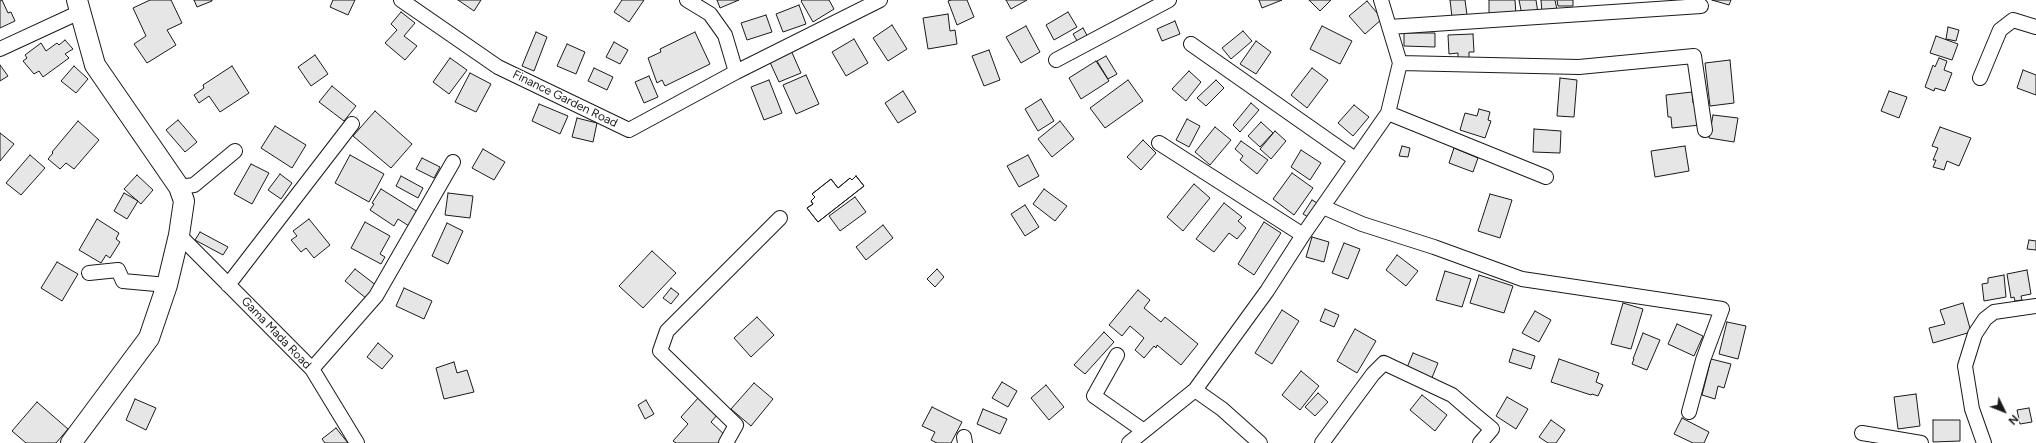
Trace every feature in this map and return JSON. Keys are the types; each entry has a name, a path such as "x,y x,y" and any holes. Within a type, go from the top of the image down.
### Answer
{"street":[{"name":"Finance Garden Road","path":"401,0 498,67 629,130 736,72 880,0"},
{"path":"687,0 710,14 725,35 736,72"},
{"path":"1056,60 1169,0"},
{"path":"1129,443 1195,390 1267,291 1355,158 1388,113 1400,63 1381,0"},
{"path":"0,49 78,6 95,65 179,187 184,201 179,235 168,285 148,338 70,443"},
{"path":"1389,27 1701,6"},
{"path":"1980,78 2000,30 2013,20 2036,27"},
{"path":"1191,44 1355,158"},
{"path":"1400,63 1579,67 1694,56 1705,130"},
{"path":"1388,113 1546,177"},
{"path":"228,285 352,124"},
{"path":"1159,143 1303,236"},
{"path":"179,187 194,185 235,151"},
{"path":"312,369 376,296 453,162"},
{"path":"1323,207 1362,224 1522,279 1722,309 1703,360 1689,412"},
{"path":"726,443 736,425 660,351 667,330 780,218"},
{"name":"Gama Mada Road","path":"179,235 312,369 357,443"},
{"path":"89,273 118,270 123,281 168,285"},
{"path":"1984,443 1972,409 1965,366 1975,334 1985,319 1994,312 2036,306"},
{"path":"1117,354 1094,396 1144,431"},
{"path":"1322,443 1373,374 1384,363 1452,395 1492,429 1480,443"},
{"path":"1195,390 1222,409 1260,443"},
{"path":"1862,433 1921,443"}],"building":[{"path":"2,0 8,13 11,12 15,21 0,28 0,1"},
{"path":"150,0 171,0 182,23 167,30 176,45 147,63 134,44 146,36 133,8"},
{"path":"194,0 212,0 212,1 197,7"},
{"path":"333,0 355,0 348,15 330,7"},
{"path":"458,0 481,0 474,11"},
{"path":"622,0 644,0 629,22 614,12"},
{"path":"717,0 739,0 720,8"},
{"path":"829,0 834,9 813,22 801,1"},
{"path":"967,0 974,17 957,25 948,1"},
{"path":"1006,0 1027,0 1011,9"},
{"path":"1259,0 1282,0 1262,8"},
{"path":"1309,0 1331,0 1320,11"},
{"path":"1450,0 1465,0 1467,15 1452,17"},
{"path":"1489,0 1515,0 1516,15 1489,16"},
{"path":"1519,0 1536,0 1538,13 1522,15"},
{"path":"1541,0 1555,0 1557,10 1542,12"},
{"path":"1557,0 1573,0 1573,6 1558,6"},
{"path":"1712,0 1731,0 1729,5"},
{"path":"1367,1 1382,19 1365,34 1349,16"},
{"path":"799,5 806,24 783,32 776,14"},
{"path":"401,12 415,23 404,36 417,46 405,60 385,43 397,30 391,24"},
{"path":"1068,12 1077,27 1054,40 1046,25"},
{"path":"948,14 950,31 955,30 957,44 928,49 923,18"},
{"path":"766,15 772,32 747,40 741,23"},
{"path":"1175,21 1180,34 1162,41 1157,29"},
{"path":"892,25 907,49 888,61 873,38"},
{"path":"1026,26 1040,52 1021,63 1006,37"},
{"path":"1322,26 1352,41 1340,64 1310,49"},
{"path":"1948,27 1959,30 1956,41 1946,39"},
{"path":"1083,28 1089,39 1079,44 1073,34"},
{"path":"1243,31 1252,41 1231,59 1222,48"},
{"path":"536,32 547,37 534,71 522,66"},
{"path":"695,32 710,64 665,86 662,80 657,83 648,58 661,52 660,49"},
{"path":"1404,33 1435,33 1435,47 1404,46"},
{"path":"1473,34 1474,52 1469,52 1469,58 1458,58 1458,53 1449,54 1448,35"},
{"path":"1936,36 1958,44 1952,60 1930,53"},
{"path":"854,39 868,63 846,76 832,52"},
{"path":"65,40 73,49 65,54 69,58 43,77 39,71 34,74 23,61 27,58 25,55 41,43 46,51 57,43 59,45"},
{"path":"1256,41 1271,52 1256,74 1240,64"},
{"path":"614,42 628,50 620,64 606,57"},
{"path":"567,44 585,52 576,74 557,66"},
{"path":"790,48 801,73 779,82 768,58"},
{"path":"989,50 1000,80 984,86 972,56"},
{"path":"315,55 328,74 311,86 298,67"},
{"path":"1106,56 1117,74 1108,79 1097,61"},
{"path":"450,58 467,70 449,94 433,82"},
{"path":"1939,58 1947,61 1944,70 1952,73 1945,91 1935,88 1934,91 1925,87 1933,65 1935,67"},
{"path":"1730,60 1734,103 1710,106 1705,63"},
{"path":"1096,61 1109,81 1081,99 1069,78"},
{"path":"0,65 8,76 0,81"},
{"path":"74,66 88,79 76,93 61,81"},
{"path":"232,66 249,93 220,112 209,96 199,103 194,95 204,88 203,85"},
{"path":"594,68 613,77 607,90 588,81"},
{"path":"1312,68 1328,80 1307,108 1291,95"},
{"path":"2023,70 2036,75 2036,95 2017,88"},
{"path":"1189,71 1201,82 1186,101 1172,89"},
{"path":"470,73 491,84 476,112 455,102"},
{"path":"806,75 819,104 796,114 783,85"},
{"path":"649,76 658,97 644,103 635,82"},
{"path":"1560,78 1577,80 1574,117 1557,116"},
{"path":"769,80 782,113 764,120 751,87"},
{"path":"1128,80 1143,101 1105,128 1090,108"},
{"path":"1216,80 1224,88 1206,106 1197,98"},
{"path":"332,86 356,106 344,121 319,102"},
{"path":"903,91 916,112 898,123 885,103"},
{"path":"1889,91 1907,97 1899,118 1881,111"},
{"path":"1692,92 1693,103 1699,103 1700,125 1672,128 1671,117 1668,117 1666,95"},
{"path":"1041,99 1054,121 1038,131 1025,109"},
{"path":"1251,103 1259,110 1240,132 1233,125"},
{"path":"539,104 568,116 560,134 532,121"},
{"path":"1354,105 1369,117 1353,136 1338,123"},
{"path":"1479,109 1490,112 1488,120 1491,121 1485,138 1460,130 1465,113 1477,116"},
{"path":"375,111 412,144 391,168 353,136"},
{"path":"1713,115 1738,118 1734,142 1709,138"},
{"path":"577,118 597,123 593,142 572,137"},
{"path":"1187,119 1200,126 1189,147 1176,140"},
{"path":"178,120 197,142 185,152 166,130"},
{"path":"78,121 99,140 74,169 66,163 60,169 48,159"},
{"path":"1060,121 1074,139 1052,157 1038,139"},
{"path":"1261,122 1273,133 1260,147 1248,136"},
{"path":"275,126 306,145 292,168 261,148"},
{"path":"1215,127 1231,140 1210,165 1195,152"},
{"path":"1940,127 1971,138 1959,166 1947,161 1944,170 1933,167 1936,160 1933,160 1938,148 1932,146"},
{"path":"1534,129 1561,131 1560,153 1533,152"},
{"path":"1275,131 1286,141 1271,159 1260,149"},
{"path":"0,133 14,144 0,161"},
{"path":"1143,140 1156,153 1141,170 1127,157"},
{"path":"1241,141 1268,160 1257,174 1240,160 1243,156 1235,149"},
{"path":"1402,146 1410,148 1408,157 1399,156"},
{"path":"1685,146 1689,171 1655,177 1651,151"},
{"path":"1454,148 1478,158 1473,172 1449,163"},
{"path":"483,149 505,162 494,180 472,168"},
{"path":"1301,150 1321,163 1310,180 1291,167"},
{"path":"30,155 45,168 21,195 6,183"},
{"path":"350,155 384,174 369,202 335,183"},
{"path":"1028,155 1039,176 1019,187 1007,166"},
{"path":"422,158 440,167 434,178 416,169"},
{"path":"251,164 269,173 252,204 234,194"},
{"path":"1292,173 1313,188 1294,215 1273,199"},
{"path":"280,174 292,183 281,199 268,190"},
{"path":"137,175 153,190 141,204 124,189"},
{"path":"401,176 423,188 418,198 396,186"},
{"path":"856,176 864,186 818,222 807,208 813,204 811,201 815,197 812,194 831,179 838,188 850,178 852,180"},
{"path":"856,176 864,186 818,222 807,208 813,204 811,201 815,197 812,194 831,179 838,188 850,178 852,180"},
{"path":"1194,184 1210,198 1183,231 1167,217"},
{"path":"381,189 418,212 409,226 398,219 394,226 370,210 374,204 372,203"},
{"path":"1044,189 1067,206 1055,221 1033,204"},
{"path":"124,193 138,201 127,219 114,211"},
{"path":"448,193 473,196 470,218 445,215"},
{"path":"1490,194 1512,200 1500,238 1478,231"},
{"path":"855,197 866,212 840,231 829,216"},
{"path":"1312,200 1319,204 1310,218 1303,214"},
{"path":"1224,203 1242,217 1238,221 1246,228 1237,239 1229,233 1214,252 1196,239"},
{"path":"1025,205 1039,227 1025,236 1011,214"},
{"path":"97,219 119,233 116,239 120,242 110,258 106,255 101,263 79,250"},
{"path":"309,219 330,245 314,258 306,248 301,252 291,240 297,236 293,231"},
{"path":"365,222 390,236 380,254 385,257 381,264 351,248"},
{"path":"1264,222 1281,233 1254,275 1238,264"},
{"path":"447,223 463,231 448,264 432,256"},
{"path":"883,225 893,238 866,260 856,247"},
{"path":"200,232 228,247 223,255 195,240"},
{"path":"1312,237 1329,242 1324,262 1306,257"},
{"path":"2029,240 2036,241 2036,250 2027,249"},
{"path":"1344,243 1360,249 1348,279 1332,273"},
{"path":"652,251 676,273 643,308 619,286"},
{"path":"1397,255 1418,271 1406,286 1386,270"},
{"path":"57,262 78,274 62,301 41,288"},
{"path":"355,269 377,286 367,299 345,281"},
{"path":"937,269 944,277 935,287 927,279"},
{"path":"2027,270 2031,294 2021,296 2022,300 2015,301 2014,297 2011,298 2007,274"},
{"path":"1445,271 1471,279 1462,307 1436,300"},
{"path":"1479,275 1513,286 1504,313 1470,303"},
{"path":"2004,275 2006,297 1984,301 1982,284 1988,283 1988,278"},
{"path":"404,288 432,301 424,319 396,306"},
{"path":"671,288 679,294 671,304 663,298"},
{"path":"1138,290 1150,300 1144,308 1161,322 1165,317 1198,344 1181,365 1157,345 1156,348 1154,346 1144,358 1135,350 1144,338 1130,326 1122,336 1109,325"},
{"path":"1623,303 1643,309 1631,349 1611,344"},
{"path":"1963,303 1971,332 1933,343 1929,328 1945,324 1940,310"},
{"path":"1325,309 1339,315 1334,327 1320,321"},
{"path":"1282,310 1299,321 1272,364 1255,353"},
{"path":"1535,311 1551,320 1539,342 1522,333"},
{"path":"757,317 774,335 751,357 734,338"},
{"path":"1727,322 1746,326 1738,359 1719,354"},
{"path":"1677,324 1703,336 1694,356 1668,344"},
{"path":"1355,329 1376,341 1357,373 1337,361"},
{"path":"1104,332 1114,342 1085,374 1074,365"},
{"path":"1643,333 1660,340 1647,370 1632,364"},
{"path":"378,343 393,356 382,369 367,357"},
{"path":"1513,349 1535,356 1531,369 1509,362"},
{"path":"1413,353 1438,363 1431,380 1406,370"},
{"path":"1559,359 1599,373 1596,382 1603,385 1598,396 1551,382"},
{"path":"1711,359 1731,364 1724,388 1718,386 1715,399 1702,395"},
{"path":"454,362 457,373 467,370 474,392 444,399 436,368"},
{"path":"1301,371 1319,386 1300,410 1282,395"},
{"path":"1002,382 1017,391 1008,407 992,398"},
{"path":"754,383 773,399 751,426 731,409"},
{"path":"1046,385 1064,407 1049,420 1031,398"},
{"path":"1318,393 1328,402 1315,416 1305,407"},
{"path":"1916,394 1920,426 1898,429 1894,397"},
{"path":"1422,395 1447,415 1435,431 1410,410"},
{"path":"699,397 718,414 711,422 727,437 722,443 676,443 673,441 688,424 681,417"},
{"path":"1507,397 1528,409 1516,429 1496,416"},
{"path":"135,399 156,408 146,430 126,420"},
{"path":"646,400 654,414 645,419 638,405"},
{"path":"37,402 68,429 56,443 26,443 12,431"},
{"path":"932,407 962,422 951,443 937,443 931,440 935,432 922,426"},
{"path":"2029,408 2032,422 2020,424 2017,410"},
{"path":"983,409 1007,419 1000,434 977,424"},
{"path":"1682,418 1709,432 1704,443 1693,443 1674,434"},
{"path":"1551,420 1565,430 1556,443 1548,443 1539,437"},
{"path":"1933,420 1960,420 1960,441 1933,442"},
{"path":"336,428 348,443 325,443 322,439"}]}
